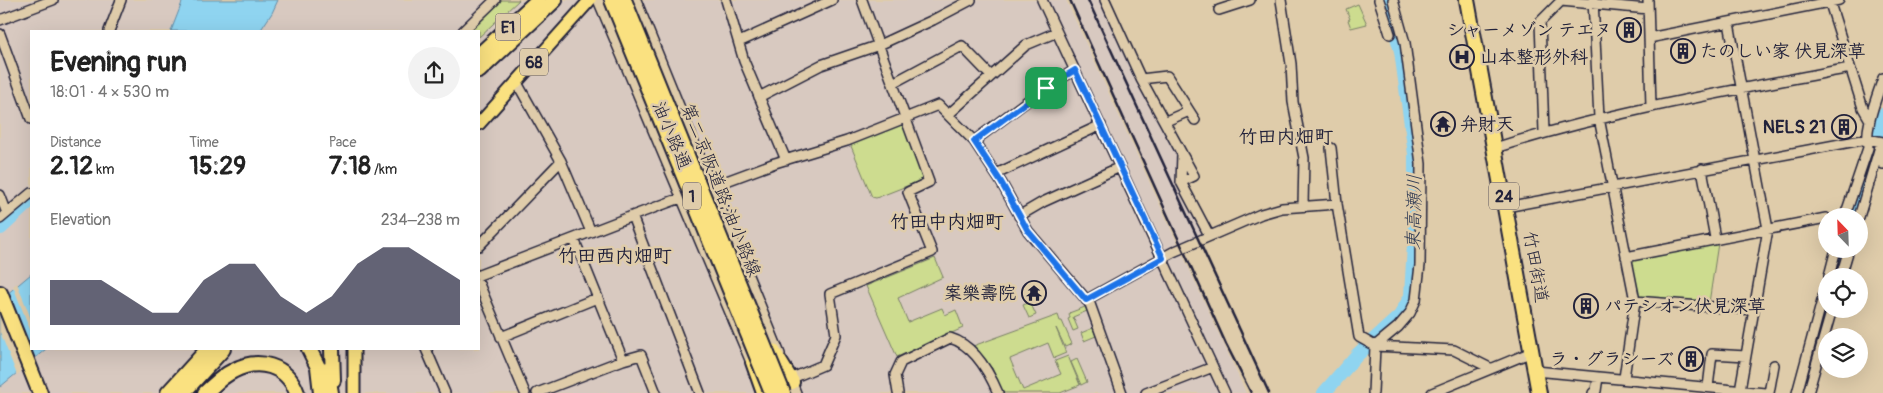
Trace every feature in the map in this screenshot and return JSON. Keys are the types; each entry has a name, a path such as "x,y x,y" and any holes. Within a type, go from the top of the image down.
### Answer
{"highway":[{"path":"603,0 765,392"},
{"name":"第二京阪道路;油小路線","path":"612,0 765,392"},
{"name":"第二京阪道路;油小路線","path":"624,0 790,387"},
{"path":"635,0 658,68 773,351 790,387"},
{"name":"竹田街道","path":"1467,0 1536,371 1538,393"},
{"path":"480,81 547,2"},
{"name":"E1","path":"480,52 517,18 547,2"},
{"name":"E1","path":"480,70 547,2"},
{"path":"0,293 35,391"},
{"path":"0,315 35,391"},
{"path":"183,393 222,350"},
{"path":"310,350 318,367 321,393"},
{"path":"318,350 326,367 332,393"},
{"path":"332,350 332,393"},
{"path":"168,393 205,352"},
{"path":"206,393 233,370 258,364 271,366 282,372 292,381 296,393"}],"main road":[{"name":"68","path":"480,123 590,0"},
{"path":"354,350 354,393"}],"street":[{"path":"0,20 53,0"},
{"path":"110,30 120,0"},
{"path":"464,30 495,0"},
{"name":"油小路通","path":"598,0 680,198 765,392"},
{"name":"油小路通","path":"635,0 790,387"},
{"path":"726,0 744,61 786,160"},
{"path":"739,42 832,0"},
{"path":"790,387 823,365 836,335 830,294 932,252 908,192 929,182 862,0"},
{"path":"759,97 821,65 879,45 971,0"},
{"path":"1042,0 1225,393"},
{"path":"1104,0 1141,79 1194,176 1181,182"},
{"path":"1219,10 1250,0"},
{"path":"1282,0 1291,64 1293,102 1304,158 1303,206"},
{"path":"1380,0 1390,34"},
{"path":"1374,346 1398,327 1410,313 1416,300 1420,265 1421,164 1405,42 1393,0"},
{"path":"1649,38 1839,0"},
{"path":"1544,132 1540,22 1561,1 1648,4 1651,106"},
{"path":"1593,1 1599,118 1635,301 1624,378"},
{"path":"1829,1 1883,164"},
{"path":"1729,23 1768,229 1740,390"},
{"path":"948,114 1026,46 1058,32"},
{"path":"0,34 30,116"},
{"path":"892,83 962,46 991,76"},
{"path":"1494,148 1544,132 1651,106 1850,68"},
{"path":"974,141 1046,88 1075,70"},
{"path":"1141,79 1167,76 1195,120"},
{"path":"1870,120 1883,78"},
{"path":"516,81 561,161 591,232"},
{"path":"480,275 680,198 786,160 847,141 938,105 974,141 996,174 1028,231 1090,304 1122,393"},
{"path":"1166,122 1189,111"},
{"path":"996,174 1101,125"},
{"path":"1506,207 1755,159 1876,141"},
{"path":"1848,208 1868,148 1876,141"},
{"path":"1861,208 1876,141"},
{"path":"1331,148 1359,337 1374,346 1454,350 1490,368"},
{"path":"1182,154 1181,182 1209,235"},
{"path":"480,245 561,161"},
{"path":"1019,216 1043,202 1120,167"},
{"path":"1702,169 1715,238"},
{"path":"0,195 4,216 30,194"},
{"path":"1086,300 1209,235 1220,234 1261,214 1303,206 1338,204"},
{"path":"632,216 700,393"},
{"path":"1626,257 1715,238 1818,220"},
{"path":"574,239 623,360"},
{"path":"480,286 524,393"},
{"path":"501,337 597,298"},
{"path":"1635,301 1754,310"},
{"path":"1797,393 1818,316"},
{"path":"1808,393 1829,318"},
{"path":"898,393 894,376 901,362 950,338 958,340 988,369 998,393"},
{"path":"1374,346 1374,393"},
{"path":"426,350 445,393"},
{"path":"1432,393 1532,352"},
{"path":"1708,387 1712,354 1746,356"},
{"path":"537,393 641,355 656,393"},
{"path":"1536,371 1767,393 1774,365"},
{"path":"1146,393 1213,367"},
{"path":"1593,393 1596,391 1598,377"},
{"path":"753,393 765,392"}],"shaded area":[{"path":"0,0 1066,0 1246,393 0,393"},
{"path":"1070,0 1100,0 1178,159 1177,178 1203,233 1180,243"}],"green space":[{"path":"502,0 519,0 480,36 480,30 470,30"},
{"path":"1358,4 1367,24 1351,28 1346,9"},
{"path":"900,123 905,125 924,176 922,180 876,198 872,197 851,146 852,143"},
{"path":"1718,243 1709,303 1642,300 1636,294 1630,260"},
{"path":"935,258 943,277 898,298 908,322 942,308 945,315 956,310 963,328 897,357 866,286"},
{"path":"1030,302 1036,315 1029,318 1023,305"},
{"path":"1085,307 1087,311 1073,317 1078,329 1073,331 1068,319 1070,318 1069,313"},
{"path":"1058,315 1072,344 1065,347 1056,328 1066,353 1054,358 1048,343 1010,359 1023,390 1061,374 1055,361 1068,356 1080,385 1060,393 1003,393 992,368 971,348"},
{"path":"1093,328 1096,336 1084,341 1081,333"},
{"path":"1077,359 1087,382 1081,385 1071,362"}],"water":[{"path":"183,0 278,0 261,30 171,30"},
{"path":"30,275 30,350 45,350 0,387 0,300"}],"pier":[{"path":"17,283 30,316 30,329 13,286"},
{"path":"0,296 34,361 17,375 0,332"}],"waterway":[{"name":"東高瀬川","path":"1324,393 1357,355 1400,316 1411,296 1415,227 1415,154 1401,51 1386,0"},
{"path":"1855,208 1883,115"},
{"path":"1,228 30,201"},
{"path":"1838,268 1841,258"},
{"path":"1802,393 1824,318"}],"railway":[{"path":"1070,0 1226,344 1251,393"},
{"path":"1088,0 1269,393"}],"place":[{"name":"シャーメゾン テエヌ","path":"1629,30"},
{"name":"たのしい家 伏見深草","path":"1683,51"},
{"name":"山本整形外科","path":"1462,57"},
{"name":"弁財天","path":"1443,124"},
{"name":"NELS 21","path":"1844,127"},
{"name":"案樂壽院","path":"1034,293"},
{"name":"パテシオン伏見深草","path":"1586,306"},
{"name":"ラ・グラシーズ","path":"1691,359"}],"district":[{"name":"竹田内畑町","path":"1286,136"},
{"name":"竹田中内畑町","path":"947,221"},
{"name":"竹田西内畑町","path":"615,255"}],"route":[{"path":"1075,70 1163,258 1086,300 1028,231 988,160 974,141 1046,88 1075,70"}]}
